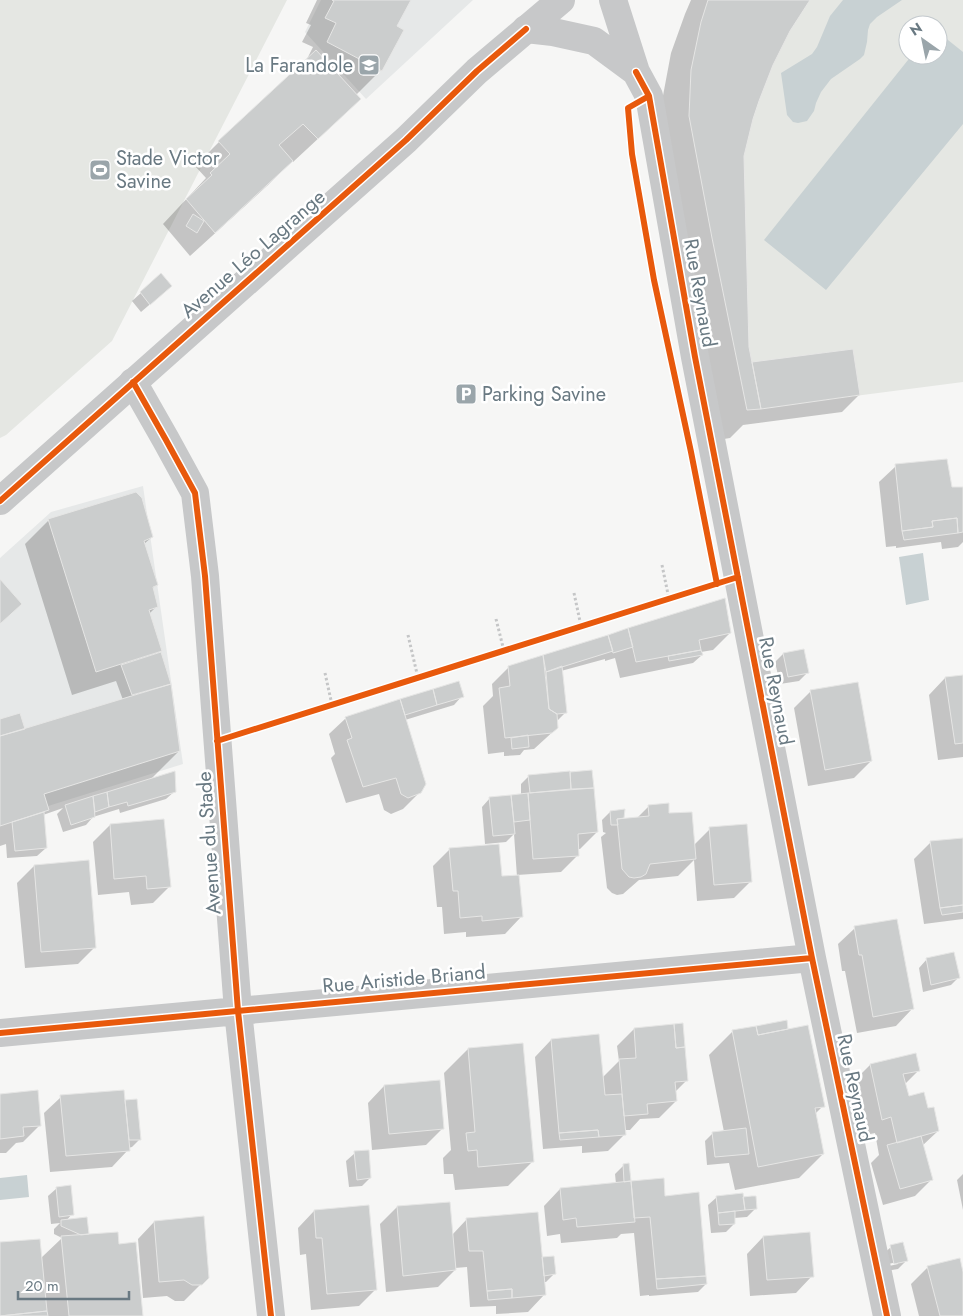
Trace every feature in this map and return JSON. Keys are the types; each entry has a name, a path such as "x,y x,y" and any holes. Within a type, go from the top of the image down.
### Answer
{"street":[{"name":"Avenue Léo Lagrange","path":"0,501 406,140 526,28 561,0"},
{"name":"Rue Reynaud","path":"613,0 636,72 649,96 695,357 812,958 887,1316"},
{"name":"Rue Reynaud","path":"526,28 553,32 594,42 636,72"},
{"name":"Avenue du Stade","path":"133,382 195,493 205,576 238,1011 272,1316"},
{"name":"Rue Aristide Briand","path":"0,1033 812,958"}],"path":[{"path":"662,565 669,599"},
{"path":"574,593 581,626"},
{"path":"496,619 504,651"},
{"path":"408,635 418,678"},
{"path":"326,673 332,705"}],"shaded area":[{"name":"Stade Victor Savine","path":"0,0 287,0 112,341 6,435 0,438"},
{"name":"La Farandole","path":"321,0 473,0 366,99 305,32"},
{"path":"708,0 963,0 963,382 747,410 689,116 691,70 701,22"},
{"path":"843,0 902,0 870,24 864,55 831,79 821,92 814,111 807,121 793,122 787,115 781,73 812,54 817,47 830,16"},
{"path":"948,40 963,52 963,124 826,290 764,240 904,65 948,65"},
{"path":"143,486 183,764 0,821 0,558 51,512"},
{"path":"923,553 929,600 906,605 899,557"},
{"path":"27,1175 29,1197 0,1200 0,1178"}],"building":[{"path":"332,0 411,0 397,26 404,30 382,71 327,42 336,23 325,18 334,1"},
{"path":"708,0 810,0 790,31 773,65 753,119 744,156 749,347 761,409 747,410 689,116 691,70 701,22"},
{"path":"316,50 361,99 318,139 303,124 279,145 293,161 215,233 186,199 212,175 210,173 230,154 218,141"},
{"path":"193,214 204,221 197,233 186,226"},
{"path":"161,273 172,286 150,305 140,292"},
{"path":"853,349 860,395 761,409 752,362"},
{"path":"947,459 952,487 963,487 963,532 958,533 957,518 932,521 933,527 902,531 895,464"},
{"path":"136,492 142,498 153,537 144,541 158,585 153,587 158,607 149,610 162,651 96,672 48,519"},
{"path":"957,518 958,533 904,540 902,531 933,527 932,521"},
{"path":"0,579 22,604 0,624"},
{"path":"725,598 731,633 699,640 701,650 636,662 628,628"},
{"path":"628,628 633,647 613,653 608,635"},
{"path":"608,635 613,651 546,672 543,655"},
{"path":"804,649 809,673 788,677 783,653"},
{"path":"701,650 703,655 669,661 668,656"},
{"path":"161,652 171,684 132,695 121,665"},
{"path":"543,655 549,709 557,714 558,728 552,733 505,738 499,688 510,686 508,666"},
{"path":"562,666 567,713 557,714 549,709 546,672"},
{"path":"963,675 963,743 955,744 945,677"},
{"path":"459,681 464,697 437,705 433,689"},
{"path":"858,682 872,761 825,770 810,690"},
{"path":"171,684 180,751 44,794 49,810 0,826 0,736"},
{"path":"433,689 437,705 405,715 400,699"},
{"path":"400,699 426,784 421,793 408,798 401,794 396,778 363,787 347,740 352,738 345,717"},
{"path":"20,713 25,729 0,736 0,719"},
{"path":"528,735 529,747 512,749 511,738"},
{"path":"592,770 594,788 571,789 570,772"},
{"path":"175,771 176,792 128,806 127,802 109,807 107,792"},
{"path":"570,771 571,789 530,793 528,775"},
{"path":"594,788 598,832 578,834 579,856 533,859 528,793"},
{"path":"107,792 109,807 95,812 93,796"},
{"path":"528,793 530,820 514,822 511,795"},
{"path":"511,795 515,834 493,836 489,797"},
{"path":"93,796 95,817 71,825 65,805"},
{"path":"669,803 669,813 692,812 696,859 650,864 646,874 641,877 629,877 622,869 617,819 649,816 648,805"},
{"path":"625,809 624,818 617,819 618,825 611,825 610,811"},
{"path":"44,812 47,848 15,851 12,822"},
{"path":"164,819 171,887 147,889 146,876 114,879 110,824"},
{"path":"747,824 752,882 714,885 709,827"},
{"path":"963,838 963,905 940,908 930,841"},
{"path":"499,844 502,876 519,875 523,917 482,921 482,916 460,918 458,891 453,891 449,848"},
{"path":"89,860 96,948 41,952 34,865"},
{"path":"963,905 963,912 942,915 940,908"},
{"path":"897,919 914,1009 873,1017 862,955 859,955 854,926"},
{"path":"954,952 960,978 931,985 926,958"},
{"path":"787,1020 788,1029 758,1035 756,1026"},
{"path":"683,1023 685,1047 676,1048 674,1024"},
{"path":"674,1024 676,1048 685,1047 688,1081 675,1082 677,1101 647,1104 648,1114 624,1116 619,1059 636,1058 634,1028"},
{"path":"808,1025 825,1107 815,1108 824,1154 758,1167 732,1030 756,1026 758,1035"},
{"path":"599,1034 605,1095 622,1094 626,1135 599,1137 598,1130 559,1133 551,1039"},
{"path":"523,1043 534,1162 478,1167 477,1150 468,1151 466,1133 475,1132 468,1048"},
{"path":"916,1053 920,1071 903,1074 909,1096 924,1092 928,1108 934,1107 939,1131 897,1143 891,1117 882,1120 870,1064"},
{"path":"440,1080 444,1129 389,1134 384,1085"},
{"path":"38,1090 41,1126 23,1127 24,1136 0,1139 0,1094"},
{"path":"124,1090 130,1151 66,1156 60,1095"},
{"path":"137,1099 141,1140 129,1140 125,1100"},
{"path":"746,1128 749,1154 715,1157 712,1132"},
{"path":"598,1130 599,1137 560,1140 559,1133"},
{"path":"921,1136 933,1180 900,1189 887,1145"},
{"path":"369,1150 371,1178 357,1180 354,1151"},
{"path":"629,1163 631,1181 624,1182 623,1164"},
{"path":"664,1178 665,1196 699,1192 706,1276 656,1279 650,1217 634,1218 631,1181"},
{"path":"631,1181 635,1222 577,1227 576,1218 563,1220 560,1188"},
{"path":"71,1185 74,1215 59,1217 56,1187"},
{"path":"743,1193 745,1210 718,1213 716,1196"},
{"path":"756,1196 757,1209 745,1210 743,1197"},
{"path":"450,1202 456,1270 403,1276 397,1206"},
{"path":"369,1205 377,1290 327,1294 322,1238 316,1238 314,1210"},
{"path":"735,1211 735,1224 719,1225 718,1213"},
{"path":"538,1212 546,1295 512,1298 512,1289 487,1291 483,1251 469,1251 466,1218"},
{"path":"204,1216 209,1278 202,1285 192,1285 184,1280 159,1282 154,1221"},
{"path":"87,1217 89,1234 81,1235 61,1226 61,1220"},
{"path":"118,1232 119,1244 136,1242 143,1316 69,1316 61,1236"},
{"path":"810,1232 814,1277 767,1280 763,1236"},
{"path":"40,1239 47,1311 0,1316 0,1242"},
{"path":"903,1242 908,1261 894,1264 890,1245"},
{"path":"554,1256 556,1274 544,1276 542,1257"},
{"path":"960,1258 963,1272 963,1316 940,1316 927,1266"},
{"path":"706,1276 707,1284 657,1289 656,1279"},
{"path":"512,1289 512,1298 488,1300 487,1291"},
{"path":"47,1311 48,1316 0,1316"}],"cycle path":[{"path":"0,501 406,140 477,71 526,29"},
{"path":"636,72 649,96 695,357 812,958 887,1316"},
{"path":"649,96 628,108 632,154 654,280 717,584"},
{"path":"133,382 195,493 205,576 238,1011 271,1316"},
{"path":"217,741 738,577"},
{"path":"0,1033 812,958"}],"place":[{"name":"La Farandole","path":"369,65"},
{"name":"Stade Victor Savine","path":"100,170"},
{"name":"Parking Savine","path":"466,394"}]}
